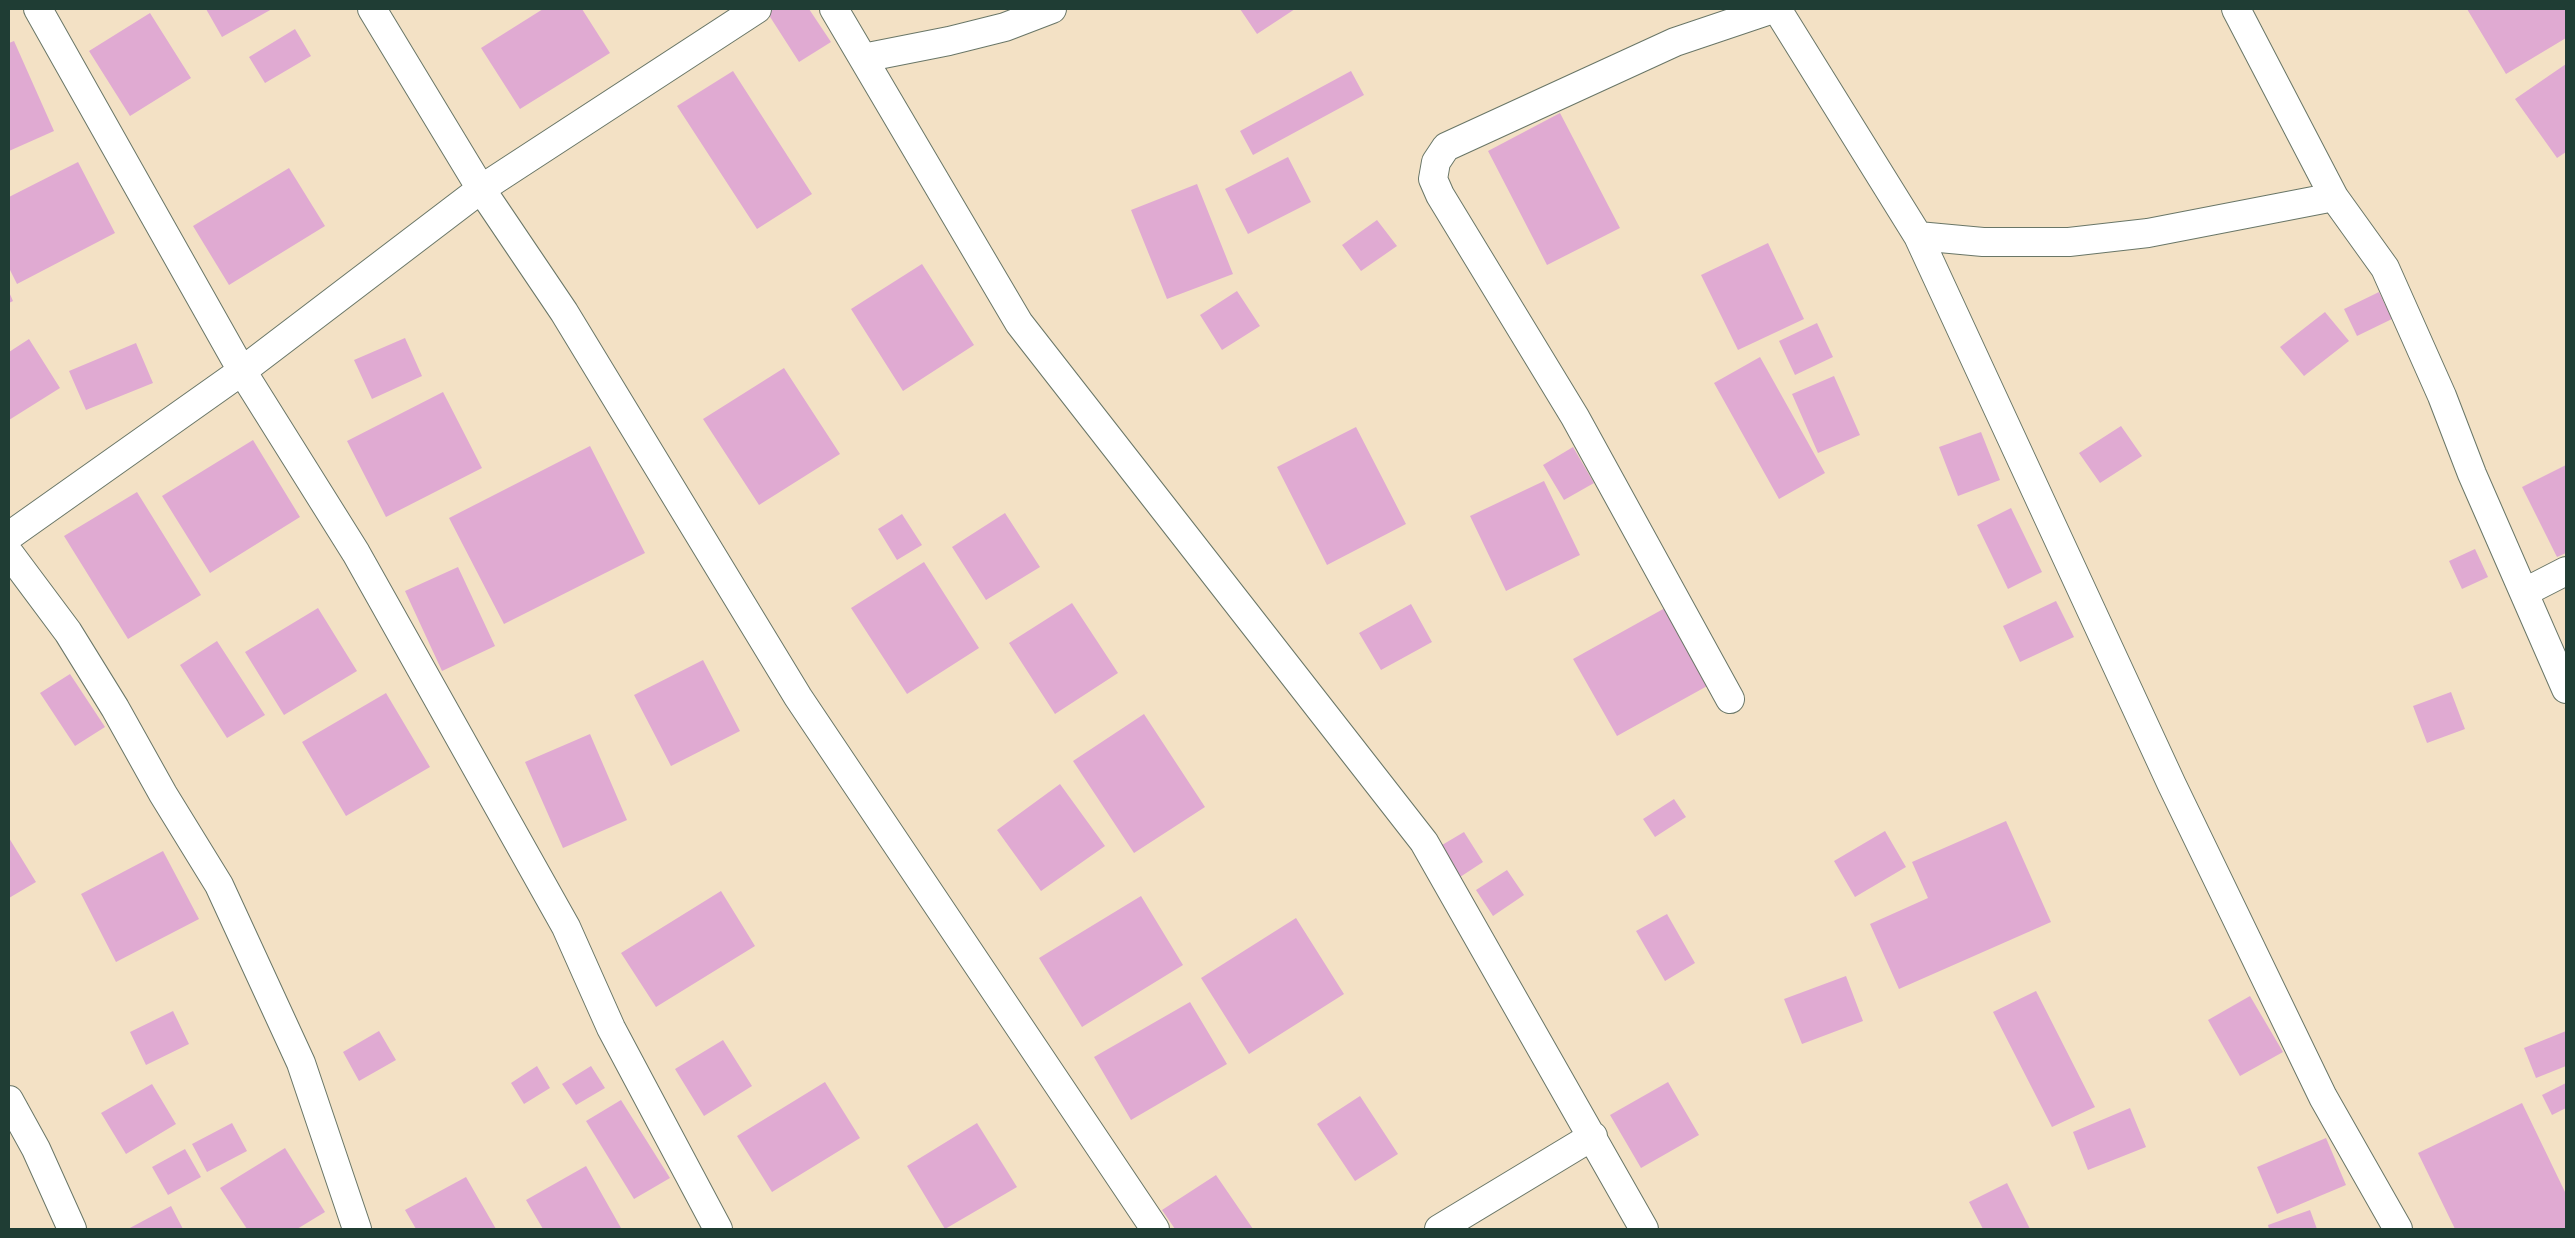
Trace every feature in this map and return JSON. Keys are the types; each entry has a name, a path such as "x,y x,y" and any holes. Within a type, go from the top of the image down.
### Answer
{"street":[{"path":"38,9 242,371 356,553 566,927 611,1028 718,1229"},
{"path":"372,9 481,189 564,312 798,697 1155,1229"},
{"path":"9,536 242,371 481,189 757,9"},
{"path":"834,9 1019,323 1424,842 1593,1136 1644,1229"},
{"path":"863,58 949,41 1005,27 1052,9"},
{"path":"1730,699 1575,417 1440,194 1433,179 1436,162 1446,147 1676,42 1775,9 1918,236 2172,785 2323,1097 2398,1229"},
{"path":"2236,9 2334,196 2385,268 2442,396 2472,474 2566,689"},
{"path":"1918,236 1983,242 2069,242 2148,234 2334,196"},
{"path":"9,553 68,632 219,885 300,1063 357,1229"},
{"path":"2525,592 2566,571"},
{"path":"9,1100 36,1150 72,1229"},
{"path":"1439,1229 1593,1136"}],"building":[{"path":"206,9 272,9 222,37"},
{"path":"543,9 582,9 610,53 520,109 481,48"},
{"path":"765,9 809,9 831,42 799,62"},
{"path":"1240,9 1295,9 1257,34"},
{"path":"2467,9 2566,9 2566,38 2506,74"},
{"path":"150,13 191,78 130,116 89,51"},
{"path":"295,29 311,56 265,83 249,57"},
{"path":"14,41 54,131 9,151 9,43"},
{"path":"2566,64 2566,152 2557,158 2515,99"},
{"path":"733,71 812,194 757,229 677,106"},
{"path":"1351,71 1364,95 1253,155 1240,131"},
{"path":"1560,113 1620,228 1547,265 1488,151"},
{"path":"1288,157 1311,202 1248,234 1225,189"},
{"path":"78,162 115,233 17,284 9,268 9,197"},
{"path":"289,168 325,226 229,285 193,226"},
{"path":"1197,184 1233,274 1167,299 1131,210"},
{"path":"1377,220 1397,246 1361,271 1342,245"},
{"path":"1768,243 1804,319 1738,350 1701,275"},
{"path":"922,264 974,345 903,391 851,309"},
{"path":"1237,291 1260,326 1222,350 1200,315"},
{"path":"9,292 13,301 9,303"},
{"path":"2379,292 2392,319 2357,336 2344,309"},
{"path":"2325,312 2349,341 2304,376 2280,347"},
{"path":"1817,323 1833,357 1795,375 1779,341"},
{"path":"405,338 422,376 372,399 354,360"},
{"path":"29,339 60,388 9,420 9,352"},
{"path":"136,343 153,383 86,410 69,371"},
{"path":"1760,357 1825,473 1779,499 1714,383"},
{"path":"784,368 840,454 759,505 703,419"},
{"path":"1834,376 1860,435 1818,453 1792,394"},
{"path":"443,392 482,468 386,517 347,441"},
{"path":"2121,426 2142,456 2100,483 2079,453"},
{"path":"1356,427 1406,524 1327,565 1277,467"},
{"path":"1981,432 2000,480 1958,496 1939,447"},
{"path":"253,440 300,517 210,573 162,496"},
{"path":"590,446 645,553 504,624 449,518"},
{"path":"1573,447 1594,483 1564,500 1543,465"},
{"path":"2566,465 2566,553 2557,557 2522,487"},
{"path":"1544,481 1580,555 1506,591 1470,516"},
{"path":"137,492 201,595 128,639 64,536"},
{"path":"2011,508 2042,572 2008,589 1977,525"},
{"path":"1005,513 1040,567 986,600 952,547"},
{"path":"902,514 922,545 897,560 878,529"},
{"path":"2475,549 2488,577 2462,589 2449,561"},
{"path":"924,562 979,648 907,694 851,608"},
{"path":"458,567 495,646 442,671 405,591"},
{"path":"2056,601 2074,637 2020,662 2003,626"},
{"path":"1072,603 1118,673 1055,714 1009,643"},
{"path":"1411,604 1432,642 1381,670 1359,633"},
{"path":"318,608 357,671 284,715 245,652"},
{"path":"1665,608 1709,685 1617,736 1573,659"},
{"path":"217,641 265,715 227,738 180,665"},
{"path":"703,660 740,731 671,766 634,695"},
{"path":"70,674 105,727 75,746 40,693"},
{"path":"2451,692 2465,729 2427,743 2413,706"},
{"path":"386,693 430,767 346,816 302,742"},
{"path":"1144,714 1205,807 1134,853 1073,761"},
{"path":"590,734 627,820 563,848 525,762"},
{"path":"1060,784 1105,846 1041,891 997,830"},
{"path":"1674,799 1686,817 1655,837 1643,819"},
{"path":"2006,821 2051,922 1899,989 1870,924 1928,898 1912,862"},
{"path":"1885,831 1906,867 1855,897 1834,861"},
{"path":"1464,832 1483,862 1457,879 1437,848"},
{"path":"9,838 36,882 9,898"},
{"path":"163,851 199,919 116,962 81,894"},
{"path":"1507,870 1524,895 1493,916 1476,890"},
{"path":"721,891 755,946 656,1007 621,953"},
{"path":"1141,896 1183,965 1082,1027 1039,958"},
{"path":"1667,914 1695,963 1665,981 1636,931"},
{"path":"1296,918 1344,994 1249,1054 1201,978"},
{"path":"1846,976 1863,1021 1802,1044 1784,999"},
{"path":"2036,991 2095,1107 2052,1127 1993,1012"},
{"path":"2250,996 2283,1052 2240,1076 2208,1020"},
{"path":"1190,1002 1227,1064 1131,1120 1094,1057"},
{"path":"173,1011 189,1044 146,1065 130,1032"},
{"path":"379,1031 396,1060 359,1081 343,1052"},
{"path":"2566,1031 2566,1066 2536,1078 2524,1048"},
{"path":"723,1040 752,1086 704,1116 675,1069"},
{"path":"537,1066 550,1088 524,1104 511,1083"},
{"path":"591,1066 605,1088 576,1105 562,1084"},
{"path":"825,1082 860,1138 772,1192 737,1136"},
{"path":"1668,1082 1699,1135 1641,1168 1610,1115"},
{"path":"2566,1083 2566,1108 2552,1115 2542,1095"},
{"path":"152,1084 176,1124 126,1154 101,1113"},
{"path":"1360,1096 1398,1154 1355,1181 1317,1124"},
{"path":"621,1100 670,1178 634,1199 586,1121"},
{"path":"2522,1103 2566,1194 2566,1229 2455,1229 2418,1153"},
{"path":"2130,1108 2146,1147 2088,1170 2073,1132"},
{"path":"232,1123 247,1151 207,1172 192,1144"},
{"path":"977,1123 1017,1187 945,1229 907,1166"},
{"path":"2326,1138 2346,1185 2277,1214 2257,1167"},
{"path":"285,1148 325,1212 297,1229 247,1229 220,1188"},
{"path":"185,1149 201,1177 168,1195 152,1167"},
{"path":"586,1166 621,1228 543,1229 526,1200"},
{"path":"1216,1175 1253,1229 1175,1229 1162,1210"},
{"path":"466,1177 496,1229 416,1229 405,1210"},
{"path":"2007,1183 2030,1229 1983,1229 1969,1202"},
{"path":"171,1206 183,1229 128,1229"},
{"path":"2310,1210 2317,1229 2269,1229 2268,1225"}]}
